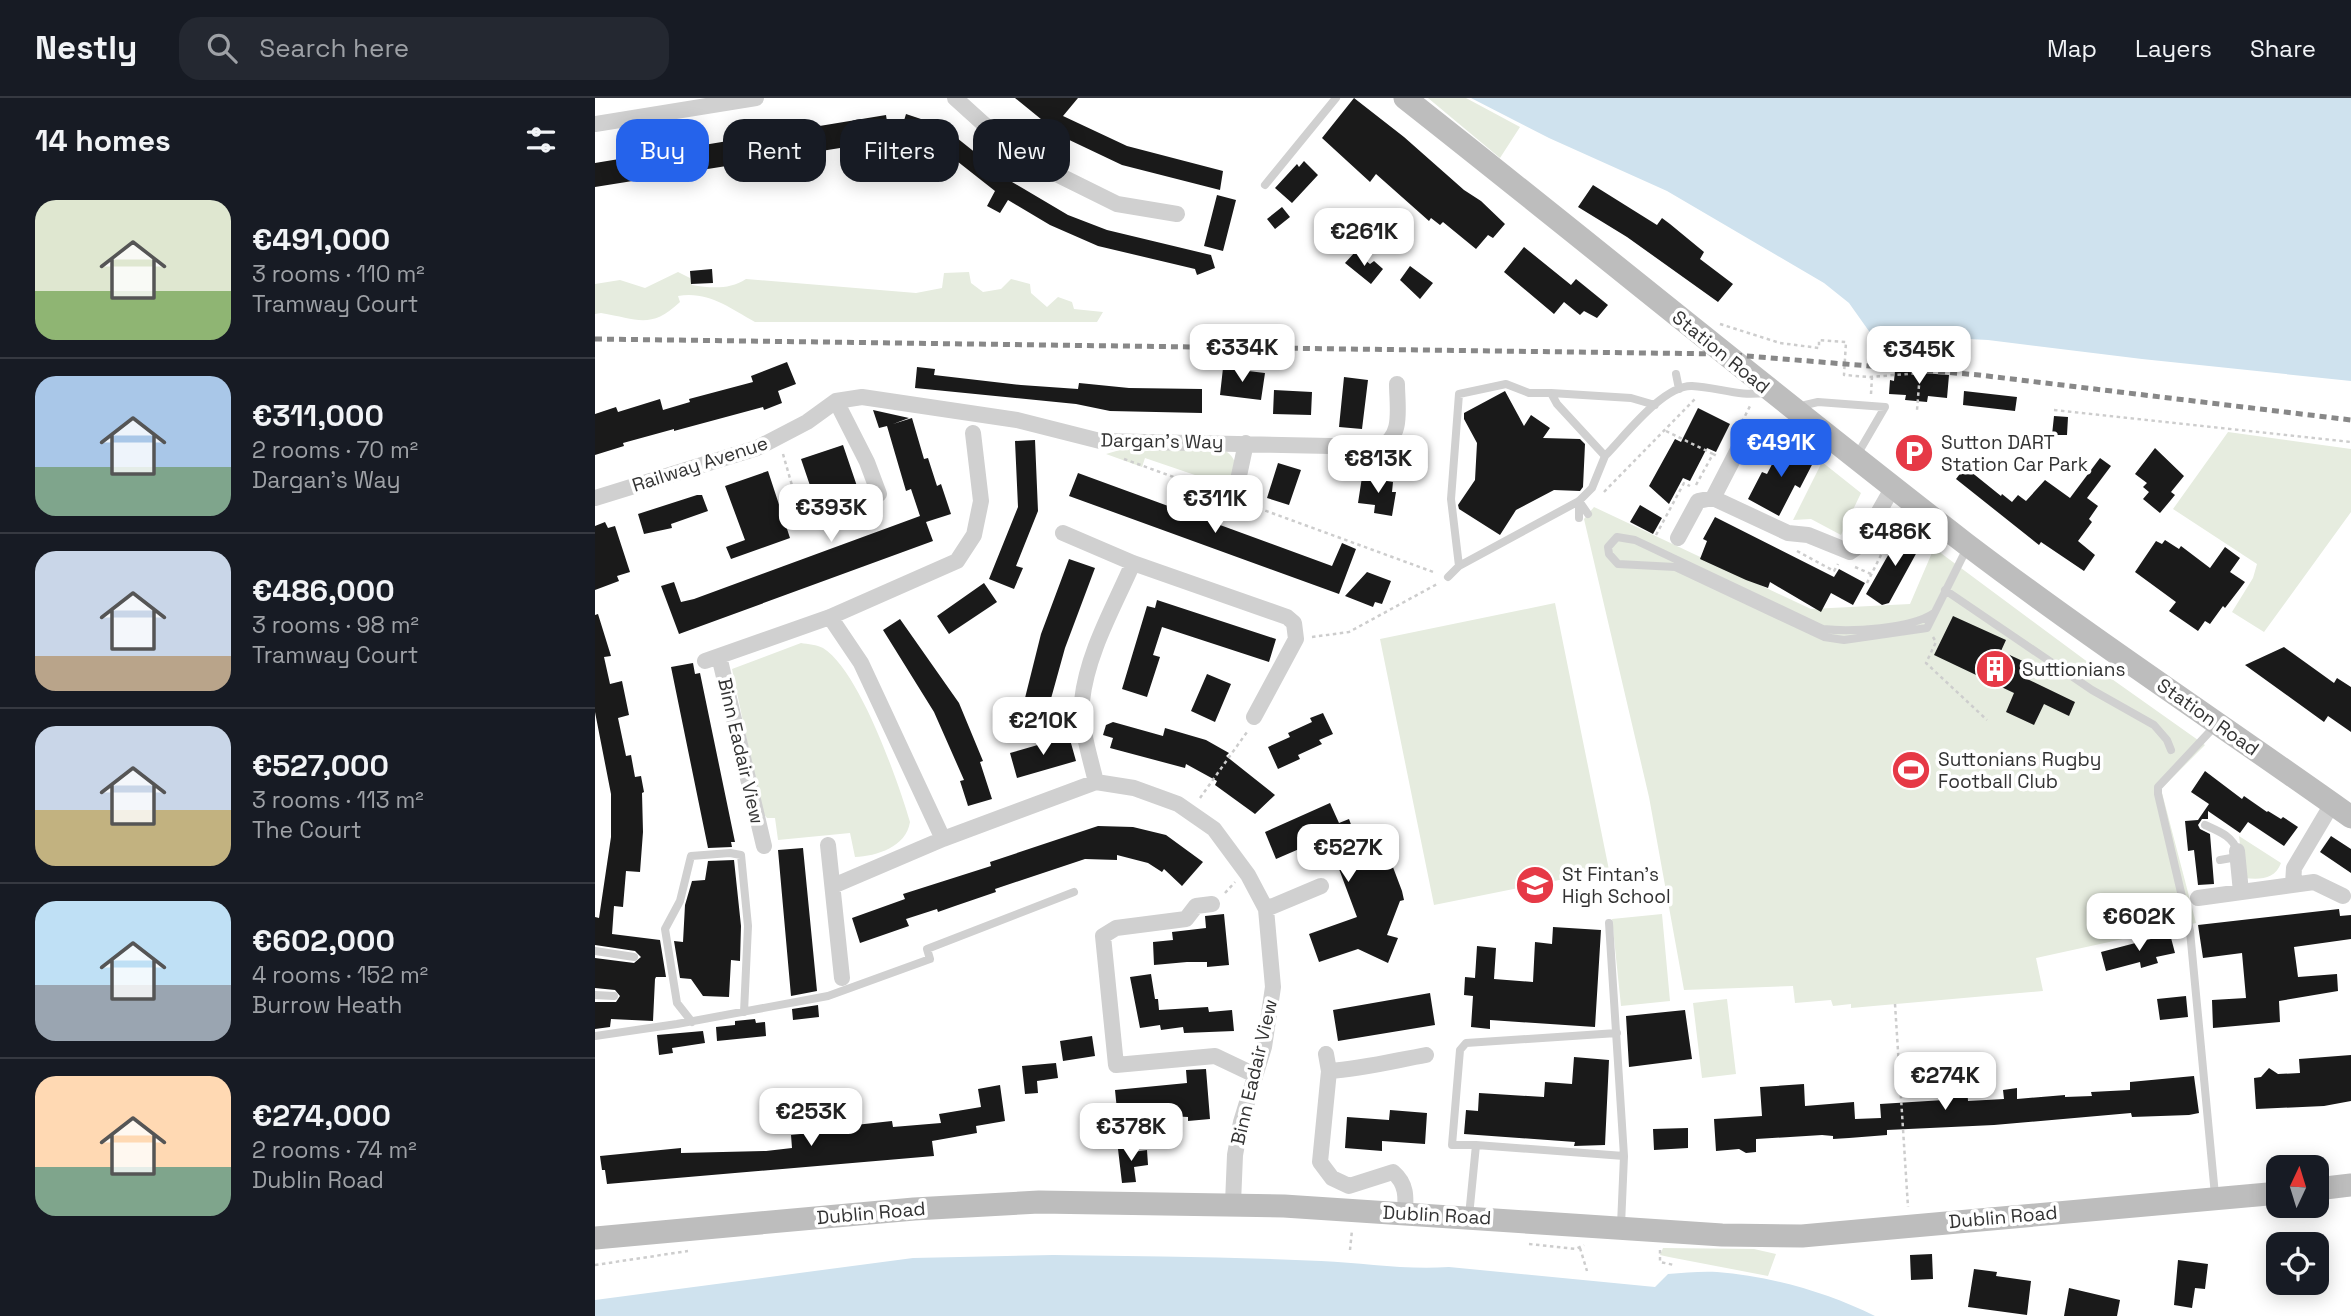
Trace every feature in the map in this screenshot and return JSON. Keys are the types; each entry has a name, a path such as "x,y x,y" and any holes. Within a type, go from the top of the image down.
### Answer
{"main road":[{"name":"Station Road","path":"1405,98 1798,414 1968,545 2217,723 2344,808"},
{"path":"2329,1188 2351,1185"},
{"name":"Dublin Road","path":"595,1238 927,1208 1039,1202 1233,1203 1722,1235 1802,1236 2266,1193"}],"street":[{"path":"595,124 756,98"},
{"path":"955,98 1018,155 1117,204 1177,214"},
{"name":"Dargan's Way","path":"836,401 862,397 1017,420 1100,441 1379,447 1390,443 1396,433 1397,384"},
{"path":"836,401 867,462 879,494"},
{"name":"Railway Avenue","path":"595,498 757,448 807,422 836,401"},
{"name":"Binn Eadair View","path":"764,846 712,659 830,617 957,561 974,535 981,501 973,433"},
{"path":"1713,498 1745,438 1744,435"},
{"path":"1234,494 1246,443"},
{"path":"1678,538 1698,501 1713,498 1788,533 1808,535 1850,552 1860,545 1893,487"},
{"path":"1063,533 1133,563 1287,617 1296,628 1296,639 1254,717"},
{"path":"1096,782 1082,702 1096,647 1133,563"},
{"path":"830,617 861,663 943,839"},
{"name":"Binn Eadair View","path":"833,886 943,839 1096,782 1134,788 1178,804 1214,828 1246,873 1266,909 1273,987 1264,1047 1235,1155 1233,1203"},
{"path":"2293,884 2294,868 2344,808"},
{"path":"828,845 842,978"},
{"path":"2237,854 2241,892"},
{"path":"2198,898 2314,882 2347,899"},
{"path":"1266,909 1321,886"},
{"path":"1212,904 1196,906 1186,919 1116,928 1103,936 1116,1065 1215,1056 1255,1075"},
{"path":"1326,1054 1329,1071 1320,1162 1332,1178 1349,1186 1393,1172 1400,1178 1406,1191 1405,1214"},
{"path":"1329,1071 1367,1068 1379,1063 1426,1055"}],"lane":[{"path":"1265,185 1336,98"},
{"path":"1676,374 1679,389"},
{"path":"1459,566 1451,499 1459,394 1506,384 1529,393 1632,398 1655,405"},
{"path":"1448,578 1459,566 1579,501 1592,488 1605,456 1669,391 1689,386 1751,395 1770,391"},
{"path":"1551,393 1557,404 1605,456"},
{"path":"1798,414 1805,405 1818,402 1885,407 1855,457"},
{"path":"1579,501 1588,514"},
{"path":"1579,501 1579,518"},
{"path":"1934,613 1913,623 1839,631 1823,629 1635,540 1617,537 1609,543 1609,554 1618,564 1675,567 1835,640 1927,628 1968,545"},
{"path":"1945,590 2092,690 2154,725 2167,740 2171,750"},
{"path":"2215,1198 2190,931 2158,787 2217,723"},
{"path":"2205,825 2235,842 2237,854 2220,860"},
{"path":"692,1022 677,1003 665,929 680,901 691,856 730,853 741,855 748,926 744,1012"},
{"path":"595,1037 828,996 930,959 927,949 1074,892"},
{"path":"1609,923 1624,1156 1621,1228"},
{"path":"595,951 634,957"},
{"path":"595,995 614,996"},
{"path":"1617,1033 1466,1043 1461,1050 1452,1145 1624,1156"},
{"path":"1468,1218 1476,1145"}],"path":[{"path":"1720,324 1780,343 1819,348 1819,340 1846,342 1844,374 1872,378 1920,373 1917,410"},
{"path":"1744,435 1750,406"},
{"path":"2054,410 2351,442"},
{"path":"1665,430 1722,459"},
{"path":"778,437 797,503"},
{"path":"1656,535 1685,483 1694,489 1713,454"},
{"path":"1121,458 1234,494 1448,578"},
{"path":"1867,583 1900,517"},
{"path":"1296,639 1349,632 1448,578"},
{"path":"1927,628 1936,642 1926,663 1987,720"},
{"path":"1189,812 1251,726 1254,717"},
{"path":"1212,904 1246,873"},
{"path":"1895,1004 1910,1225"},
{"path":"1350,1251 1352,1230"},
{"path":"1580,1248 1587,1271"},
{"path":"595,1265 698,1249"},
{"path":"1660,1254 1660,1262 1674,1265"}],"shaded area":[{"path":"1428,98 1466,98 1520,127 1500,158"},
{"path":"678,272 690,278 692,285 706,287 726,287 746,279 916,293 942,288 944,273 969,272 971,283 983,292 1001,289 1011,279 1030,284 1031,293 1047,307 1058,297 1072,302 1074,309 1103,312 1097,322 755,322 709,298 689,295 678,296 680,302 670,311 652,319 634,320 595,314 595,284 620,280 645,288"},
{"path":"2228,432 2351,449 2351,512 2264,632 2232,612 2253,578 2257,564 2173,509"},
{"path":"1130,447 1227,452 1235,464 1233,488 1145,458 1142,467 1106,454"},
{"path":"1822,462 1861,493 1841,535 1811,519 1793,520"},
{"name":"Suttonians Rugby Football Club","path":"1594,507 1811,609 1910,604 1934,548 2205,745 2161,789 2196,923 2036,958 2043,991 1851,1008 1851,1004 1833,1006 1831,1000 1795,1003 1793,986 1684,990 1649,797 1584,519"},
{"path":"1555,603 1609,870 1434,905 1380,639"},
{"path":"801,643 823,648 837,660 863,702 887,755 910,822 903,838 881,852 855,857 850,833 778,840 775,818 767,818 762,812 732,669"},
{"path":"2239,836 2281,863 2275,872 2262,878 2244,878"},
{"path":"1662,914 1670,1001 1621,1006 1612,919"},
{"path":"1727,999 1736,1074 1702,1078 1693,1003"},
{"path":"1663,1248 1754,1249 1776,1254 1768,1276 1660,1255"}],"water":[{"path":"1471,98 2351,98 2351,381 1988,340 1871,334 1849,303 1824,283 1667,191 1549,138"},
{"path":"1053,1255 1321,1261 1401,1267 1449,1267 1655,1287 1668,1274 1717,1272 1798,1286 1875,1316 595,1316 595,1300 913,1258"}],"building":[{"path":"1015,98 1078,98 1063,116 1069,119 1041,119"},
{"path":"1354,98 1404,137 1464,190 1481,201 1505,224 1493,238 1488,235 1476,249 1443,222 1440,225 1431,218 1429,221 1376,174 1370,182 1322,138"},
{"path":"906,114 921,119 904,119"},
{"path":"886,115 887,119 862,119"},
{"path":"1070,119 1127,146 1223,171 1220,190 1122,165 1070,140"},
{"path":"840,123 840,148 826,150 826,125"},
{"path":"959,140 973,151 973,174 959,163"},
{"path":"723,142 723,167 709,169 709,144"},
{"path":"616,160 616,182 626,182 595,187 595,163"},
{"path":"1304,161 1318,175 1292,203 1275,188 1297,164 1299,167"},
{"path":"984,182 1012,182 1068,215 1107,230 1211,255 1215,268 1197,275 1195,269 1098,246 1050,225 1008,200 1000,213 987,206 995,191"},
{"path":"1593,185 1657,225 1662,218 1704,252 1700,259 1733,284 1718,302 1627,237 1578,207"},
{"path":"1217,195 1236,200 1223,251 1204,246"},
{"path":"1282,207 1290,217 1275,229 1267,219"},
{"path":"1524,247 1571,285 1576,279 1608,305 1597,318 1584,311 1580,315 1564,302 1554,314 1504,272"},
{"path":"1355,252 1370,264 1374,261 1383,269 1371,284 1345,263"},
{"path":"1410,266 1433,283 1420,299 1400,280"},
{"path":"712,269 713,283 691,284 690,271"},
{"path":"787,362 796,384 778,391 782,403 764,410 763,407 623,443 624,446 595,455 595,414 616,407 618,412 660,399 663,410 690,402 689,399 753,382 751,376"},
{"path":"917,367 935,369 934,375 1021,385 1078,389 1079,383 1129,388 1202,389 1202,413 1110,411 1076,404 915,388"},
{"path":"1223,368 1265,373 1261,400 1220,395"},
{"path":"1895,371 1949,375 1947,398 1928,396 1927,402 1905,400 1906,395 1889,394 1890,380 1894,381"},
{"path":"1344,377 1368,380 1362,429 1339,427"},
{"path":"1274,390 1312,392 1311,415 1273,414"},
{"path":"1505,391 1524,426 1531,415 1550,428 1543,438 1580,439 1585,444 1583,487 1580,491 1554,490 1516,510 1500,535 1459,509 1458,505 1475,480 1477,443 1464,419 1464,413"},
{"path":"1964,391 2017,397 2015,411 1963,405"},
{"path":"1698,408 1730,424 1716,452 1707,448 1690,481 1683,478 1669,504 1649,486 1675,439 1681,442"},
{"path":"873,410 909,418 893,424 912,418 924,459 928,458 937,486 941,484 951,514 926,522 933,541 679,634 661,586 674,582 681,602 694,599 920,516 911,489 906,491 887,426 879,428"},
{"path":"2054,416 2068,417 2067,435 2052,435"},
{"path":"1035,440 1038,511 1016,566 1023,568 1014,589 989,579 1018,507 1015,441"},
{"path":"1783,443 1815,459 1800,488 1795,485 1779,516 1748,499 1762,472 1767,474"},
{"path":"843,445 860,495 846,500 848,504 833,509 835,517 822,521 801,459"},
{"path":"2155,448 2184,476 2171,492 2175,495 2160,513 2143,499 2149,492 2143,487 2147,483 2135,474"},
{"path":"2100,458 2111,466 2087,498 2098,506 2089,519 2092,522 2078,541 2095,555 2084,571 2041,542 2039,545 1956,479 1965,467 2012,502 2018,495 2026,501 2045,480 2070,498"},
{"path":"1278,463 1301,470 1289,505 1267,498"},
{"path":"768,471 790,538 731,559 726,547 745,540 725,486"},
{"path":"1078,473 1332,566 1342,543 1356,549 1339,594 1069,496"},
{"path":"1362,477 1393,482 1392,492 1396,492 1392,516 1374,513 1375,505 1358,503"},
{"path":"702,495 708,511 671,524 672,528 644,534 638,514"},
{"path":"1640,505 1662,518 1653,534 1630,522"},
{"path":"1715,517 1834,577 1839,569 1865,583 1853,605 1831,593 1821,612 1770,582 1768,588 1746,580 1700,559 1707,541 1703,539"},
{"path":"605,522 608,528 615,526 630,572 617,576 619,581 595,590 595,526"},
{"path":"1903,529 1923,541 1889,603 1882,605 1866,594"},
{"path":"2165,540 2179,549 2181,546 2210,568 2225,547 2240,558 2230,572 2245,582 2210,624 2205,621 2198,631 2169,611 2176,602 2135,572 2156,541 2162,544"},
{"path":"1069,559 1095,568 1065,648 1047,713 1023,706 1041,634"},
{"path":"1367,572 1391,581 1382,604 1375,602 1373,607 1345,596"},
{"path":"984,583 997,602 949,634 937,616"},
{"path":"1157,600 1276,639 1269,662 1162,627 1153,655 1160,657 1147,697 1122,689 1147,606 1155,608"},
{"path":"598,614 611,656 604,657 610,684 622,681 629,715 618,718 626,756 631,755 635,777 641,776 644,792 640,872 626,871 623,907 614,906 612,934 660,940 666,977 655,979 653,1021 611,1019 610,1027 595,1029 595,1002 616,1002 620,996 615,990 595,988 595,958 634,963 641,957 635,951 595,945 595,917 599,918 611,837 611,794 595,712 595,615"},
{"name":"Suttionians","path":"1953,616 2006,640 2001,651 2027,663 2021,676 2075,702 2069,716 2044,704 2034,725 2006,712 2014,693 1934,655"},
{"path":"900,619 959,703 983,761 980,762 992,799 968,806 960,781 964,780 934,712 883,630"},
{"path":"2284,647 2334,683 2337,678 2351,687 2351,732 2328,716 2324,722 2245,665"},
{"path":"693,663 695,674 700,673 735,842 731,842 732,847 708,848 671,667"},
{"path":"1207,674 1231,684 1215,722 1191,711"},
{"path":"1323,713 1333,734 1319,740 1322,744 1298,755 1300,759 1278,769 1268,747 1290,737 1288,733 1312,722 1310,718"},
{"path":"1113,722 1163,736 1165,728 1206,740 1229,753 1226,756 1275,795 1255,814 1215,785 1217,781 1186,764 1185,768 1110,748 1113,738 1103,735 1106,725"},
{"path":"1069,736 1076,761 1017,778 1010,753"},
{"path":"2205,771 2242,799 2244,796 2267,812 2281,819 2283,817 2298,827 2284,846 2248,822 2240,833 2208,811 2208,819 2202,819 2198,825 2210,834 2214,884 2198,885 2194,850 2188,851 2185,821 2198,820 2209,804 2191,792"},
{"path":"1330,803 1339,823 1349,819 1356,838 1362,836 1371,860 1388,854 1402,891 1404,900 1400,901 1387,935 1398,938 1388,963 1358,949 1319,962 1309,934 1357,917 1327,837 1276,859 1265,832"},
{"path":"1098,826 1133,827 1166,835 1203,862 1182,886 1164,869 1162,872 1148,863 1117,855 1117,860 1085,859 995,889 996,892 938,912 937,909 906,919 909,926 860,943 852,918 905,899 903,894 991,866 990,862"},
{"path":"2331,836 2351,849 2351,873 2320,852"},
{"path":"803,848 817,991 791,996 778,850"},
{"path":"734,860 741,926 740,961 731,960 729,997 703,996 691,979 680,978 674,941 683,942 685,905 692,881 705,880 708,861"},
{"path":"2339,909 2340,916 2351,915 2351,939 2294,947 2298,977 2337,974 2338,991 2279,1001 2280,1022 2213,1028 2212,1000 2246,998 2242,953 2203,958 2198,925"},
{"path":"1224,914 1229,965 1207,967 1207,962 1187,962 1154,965 1153,942 1173,940 1172,932 1206,928 1205,916"},
{"path":"1553,927 1601,930 1595,1027 1490,1020 1490,1029 1471,1027 1473,996 1464,995 1465,977 1475,978 1477,946 1496,948 1494,979 1533,982 1535,942 1552,944"},
{"path":"2170,934 2175,953 2156,957 2158,963 2141,968 2140,962 2106,971 2101,952"},
{"path":"1151,974 1159,1010 1208,1007 1209,1012 1232,1010 1234,1031 1184,1033 1183,1027 1161,1030 1160,1025 1140,1028 1130,977"},
{"path":"1430,993 1435,1025 1338,1041 1333,1010"},
{"path":"2186,996 2188,1017 2160,1020 2157,999"},
{"path":"818,1005 819,1017 793,1020 792,1009"},
{"path":"1685,1010 1692,1059 1629,1067 1626,1016"},
{"path":"755,1019 756,1023 765,1022 766,1036 717,1041 716,1027"},
{"path":"703,1031 705,1043 672,1048 673,1053 659,1055 657,1035"},
{"path":"1092,1036 1095,1056 1063,1061 1060,1041"},
{"path":"2351,1055 2351,1101 2324,1106 2256,1109 2254,1078 2261,1077 2269,1068 2278,1074 2300,1073 2299,1059"},
{"path":"1574,1057 1609,1060 1605,1145 1574,1146 1575,1142 1464,1134 1466,1110 1478,1111 1479,1093 1544,1097 1545,1082 1572,1084"},
{"path":"1056,1063 1058,1078 1037,1081 1038,1093 1025,1094 1022,1066"},
{"path":"1206,1069 1210,1119 1188,1121 1188,1117 1168,1116 1118,1120 1115,1090 1187,1083 1186,1070"},
{"path":"2194,1076 2199,1113 2189,1115 2132,1117 2131,1113 1994,1125 1887,1130 1887,1135 1849,1138 1833,1139 1833,1136 1822,1135 1756,1139 1756,1152 1746,1153 1739,1149 1716,1151 1714,1119 1762,1116 1760,1087 1804,1084 1805,1106 1854,1102 1855,1119 1881,1118 1880,1104 1944,1100 1944,1086 1967,1086 1968,1101 2004,1099 2003,1090 2017,1088 2017,1099 2092,1096 2091,1092 2130,1090 2130,1082"},
{"path":"1000,1085 1005,1121 976,1126 977,1133 932,1141 934,1156 607,1184 605,1170 602,1170 600,1156 681,1148 681,1153 766,1151 792,1148 791,1135 838,1130 837,1127 892,1121 893,1127 941,1123 939,1114 981,1107 978,1089"},
{"path":"1390,1110 1427,1113 1425,1144 1382,1141 1382,1151 1345,1148 1347,1117 1389,1120"},
{"path":"1688,1128 1688,1148 1654,1150 1653,1129"},
{"path":"1133,1148 1133,1152 1147,1150 1148,1165 1134,1167 1136,1182 1122,1183 1118,1149"},
{"path":"1932,1254 1933,1279 1911,1280 1910,1255"},
{"path":"2178,1260 2208,1264 2205,1289 2195,1288 2192,1308 2174,1305"},
{"path":"1974,1269 1997,1272 1996,1276 2031,1281 2027,1315 1968,1307"},
{"path":"2069,1288 2120,1300 2117,1316 2064,1316"}],"railway":[{"path":"595,339 1723,354 1979,375 2351,420"}],"place":[{"name":"Sutton DART Station Car Park","path":"1914,453"},
{"name":"Suttionians","path":"1995,669"},
{"name":"Suttonians Rugby Football Club","path":"1911,770"},
{"name":"St Fintan's High School","path":"1535,885"}]}
